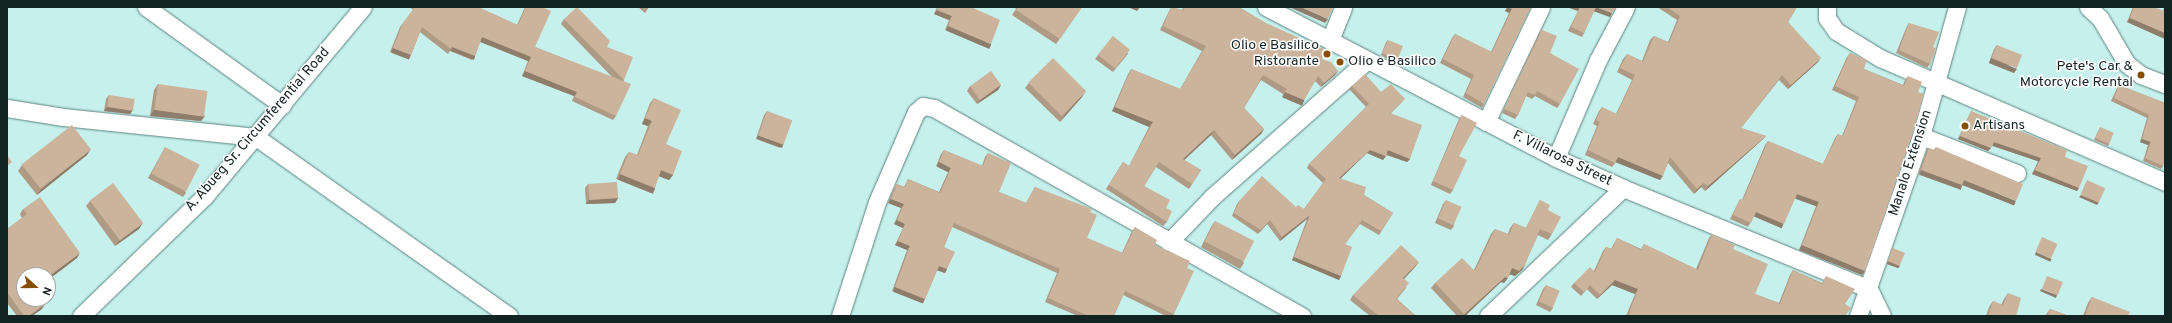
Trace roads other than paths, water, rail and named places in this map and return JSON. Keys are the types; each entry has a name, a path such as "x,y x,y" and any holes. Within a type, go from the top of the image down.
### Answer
{"street":[{"path":"146,7 282,105"},
{"name":"A. Abueg Sr. Circumferential Road","path":"81,316 204,197 256,137 363,7"},
{"name":"F. Villarosa Street","path":"1266,7 1330,40 1366,61 1556,158 1623,188 1869,289"},
{"path":"1330,40 1343,7"},
{"path":"1486,122 1541,7"},
{"path":"1556,158 1598,60 1626,7"},
{"path":"1827,7 1827,18 1836,31 1880,58 1935,84 2165,182"},
{"name":"Manalo Extension","path":"1858,316 1869,289 1921,136 1957,7"},
{"path":"2088,7 2100,18 2127,64 2141,75 2165,84"},
{"path":"1169,242 1212,197 1366,61"},
{"path":"840,316 877,202 916,112 923,106 934,108 1302,316"},
{"path":"7,108 63,117 256,137 509,316"},
{"path":"1921,136 2017,173"},
{"path":"1488,316 1623,188"},
{"path":"1869,289 1882,316"}],"place":[{"name":"Olio e Basilico Ristorante","path":"1327,54"},
{"name":"Olio e Basilico","path":"1340,62"},
{"name":"Pete's Car & Motorcycle Rental","path":"2141,75"},
{"name":"Artisans","path":"1965,126"}]}
